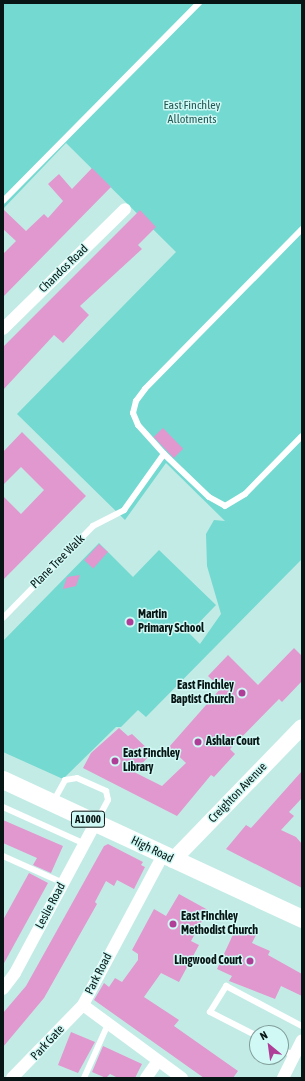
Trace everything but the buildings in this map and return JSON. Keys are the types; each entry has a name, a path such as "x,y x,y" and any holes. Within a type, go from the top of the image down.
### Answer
{"main road":[{"name":"High Road","path":"3,780 302,919"}],"street":[{"name":"Chandos Road","path":"3,329 125,209"},
{"name":"Creighton Avenue","path":"168,858 302,726"},
{"name":"Leslie Road","path":"3,989 15,973 96,822"},
{"name":"Park Road","path":"168,858 83,1005 182,1078"},
{"name":"Park Gate","path":"12,1078 83,1005"},
{"path":"283,1078 302,1040"},
{"path":"146,1078 158,1061"}],"lane":[{"path":"3,201 199,3"},
{"path":"302,229 140,395 134,407 134,419 164,454 209,497 225,506 245,494 302,436"},
{"name":"Plane Tree Walk","path":"3,618 93,526 119,514 164,454"},
{"path":"53,802 65,780 71,777 106,791 108,800 96,822"},
{"path":"3,807 85,844"},
{"path":"3,856 63,883"},
{"path":"249,1032 210,1012 226,986 302,1026"},
{"path":"84,1078 108,1024"},
{"path":"289,1053 294,1056"}],"green space":[{"name":"East Finchley Allotments","path":"3,3 302,3 302,559 146,717 138,710 121,727 116,727 63,779 3,752 3,641 99,543 133,577 159,550 216,605 189,633 200,644 221,614 207,566 206,534 214,520 225,521 166,463 125,520 17,414 176,252 66,143 3,209"}],"place":[{"name":"Martin Primary School","path":"130,622"},
{"name":"East Finchley Baptist Church","path":"242,693"},
{"name":"Ashlar Court","path":"198,742"},
{"name":"East Finchley Library","path":"115,761"},
{"name":"East Finchley Methodist Church","path":"173,924"},
{"name":"Lingwood Court","path":"250,961"}]}
